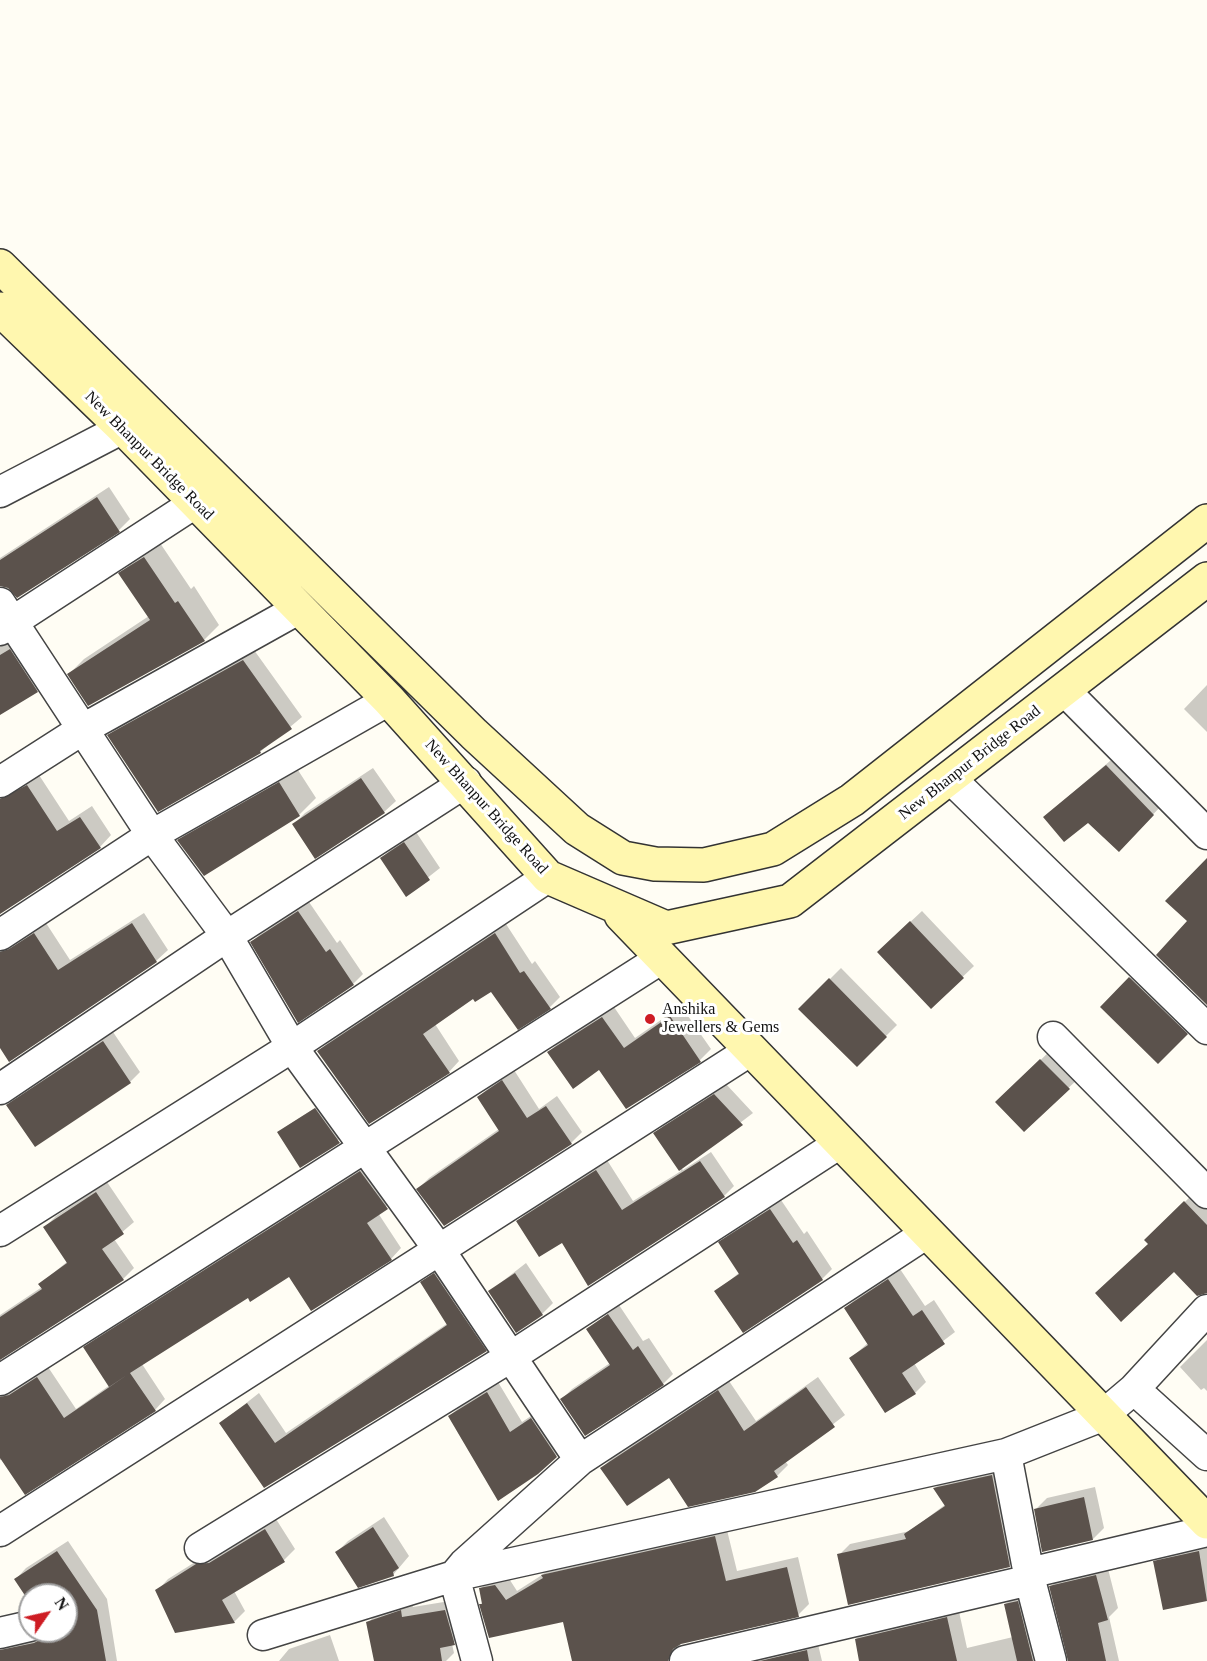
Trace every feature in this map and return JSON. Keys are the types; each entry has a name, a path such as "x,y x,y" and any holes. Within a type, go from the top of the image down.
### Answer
{"street":[{"name":"New Bhanpur Bridge Road","path":"0,266 474,734 577,829 623,858 655,864 704,866 773,849 852,800 1207,521"},
{"name":"New Bhanpur Bridge Road","path":"0,309 123,428 389,700 466,782 548,876 666,928 790,902 1207,579"},
{"path":"0,492 123,428"},
{"path":"195,503 4,618 83,729 152,835 227,936 292,1047 440,1251 580,1460"},
{"path":"0,782 83,729 300,608"},
{"path":"1064,690 1207,834"},
{"path":"0,935 152,835 389,700"},
{"path":"951,779 1207,1029"},
{"path":"0,1089 227,936 466,782"},
{"path":"0,1231 292,1047 548,876"},
{"path":"611,904 1102,1416 1207,1522"},
{"path":"0,1380 662,958"},
{"path":"1053,1037 1207,1193"},
{"path":"0,1531 751,1050"},
{"path":"201,1548 512,1356 840,1143"},
{"path":"454,1576 580,1460 927,1233"},
{"path":"263,1635 454,1576 1006,1454 1102,1416 1134,1389 1207,1310"},
{"path":"1134,1389 1207,1455"},
{"path":"1006,1454 1030,1577 1051,1661"},
{"path":"685,1661 1030,1577 1207,1531"},
{"path":"454,1576 477,1661"},
{"path":"0,1633 18,1629"}],"building":[{"path":"97,497 120,532 17,598 8,588 0,586 0,560"},
{"path":"144,557 175,603 178,601 205,641 88,706 67,674 150,620 118,573"},
{"path":"10,649 38,692 0,715 0,655"},
{"path":"243,660 292,729 260,751 261,753 158,812 107,735"},
{"path":"1106,765 1154,815 1119,852 1088,823 1064,842 1043,817"},
{"path":"361,778 385,813 315,859 292,824"},
{"path":"279,782 300,816 204,876 177,840"},
{"path":"27,785 57,831 80,817 101,848 0,914 0,799"},
{"path":"404,842 430,880 406,897 380,858"},
{"path":"1207,858 1207,1005 1156,955 1187,921 1165,901"},
{"path":"298,911 326,952 330,949 354,985 298,1023 250,942"},
{"path":"910,921 964,978 931,1009 877,952"},
{"path":"132,923 157,962 9,1062 0,1048 0,952 34,933 58,970"},
{"path":"495,933 520,973 524,971 551,1009 518,1030 491,992 475,1002 473,999 423,1034 450,1073 369,1124 317,1051"},
{"path":"1129,977 1188,1034 1158,1064 1100,1007"},
{"path":"829,978 887,1037 857,1067 798,1009"},
{"path":"670,1016 701,1062 626,1109 599,1070 573,1089 547,1052 602,1017 624,1048"},
{"path":"103,1041 131,1083 35,1147 6,1105"},
{"path":"1040,1059 1070,1089 1024,1132 995,1102"},
{"path":"502,1080 527,1118 546,1106 572,1144 444,1226 416,1189 499,1131 477,1097"},
{"path":"714,1094 743,1125 679,1171 653,1133"},
{"path":"315,1108 340,1143 300,1168 277,1132"},
{"path":"700,1161 725,1197 588,1286 562,1243 539,1257 516,1221 596,1170 622,1210"},
{"path":"360,1171 388,1209 367,1223 392,1260 311,1311 289,1277 250,1302 248,1298 130,1373 156,1411 25,1495 0,1458 0,1397 9,1395 37,1377 64,1418 127,1375 109,1387 83,1347"},
{"path":"96,1192 124,1234 102,1249 124,1280 0,1360 0,1317 42,1289 38,1284 67,1263 43,1227"},
{"path":"1184,1201 1207,1225 1207,1293 1197,1296 1174,1272 1121,1322 1095,1293 1148,1244 1144,1240"},
{"path":"770,1209 793,1243 797,1240 823,1280 743,1333 714,1291 739,1274 718,1242"},
{"path":"434,1273 487,1351 264,1488 219,1423 247,1403 275,1443 447,1325 420,1282"},
{"path":"515,1273 543,1315 516,1333 488,1291"},
{"path":"888,1279 913,1316 922,1310 945,1344 902,1373 916,1394 885,1413 849,1358 868,1345 844,1308"},
{"path":"608,1314 633,1350 638,1346 664,1385 585,1436 560,1399 610,1365 586,1329"},
{"path":"806,1387 835,1427 774,1471 778,1477 755,1492 688,1507 669,1478 627,1506 600,1468 718,1390 744,1431"},
{"path":"487,1392 510,1432 531,1418 557,1457 538,1474 498,1501 448,1416"},
{"path":"992,1475 1010,1567 848,1605 837,1554 906,1539 904,1534 945,1506 933,1488"},
{"path":"1084,1497 1093,1540 1042,1552 1034,1509"},
{"path":"373,1527 399,1568 393,1572 394,1576 358,1588 335,1552"},
{"path":"265,1529 285,1562 222,1600 235,1623 175,1633 155,1590 196,1564 209,1563"},
{"path":"715,1536 726,1581 787,1567 799,1617 681,1644 673,1649 668,1661 572,1661 563,1622 489,1638 479,1604 482,1604 479,1588 495,1585 506,1600 543,1578 541,1575"},
{"path":"57,1551 97,1610 106,1661 0,1661 0,1650 34,1643 78,1643 78,1583 18,1583 18,1585 14,1579"},
{"path":"1199,1551 1207,1601 1163,1610 1153,1561"},
{"path":"1096,1575 1108,1620 1098,1623 1106,1661 1068,1661 1049,1586"},
{"path":"1018,1601 1033,1661 1017,1661 1004,1604"},
{"path":"401,1610 402,1617 445,1610 455,1645 440,1648 442,1661 374,1661 366,1622"},
{"path":"947,1617 957,1661 859,1661 855,1639"},
{"path":"807,1650 809,1661 760,1661"}],"place":[{"name":"Anshika Jewellers & Gems","path":"650,1019"}]}
